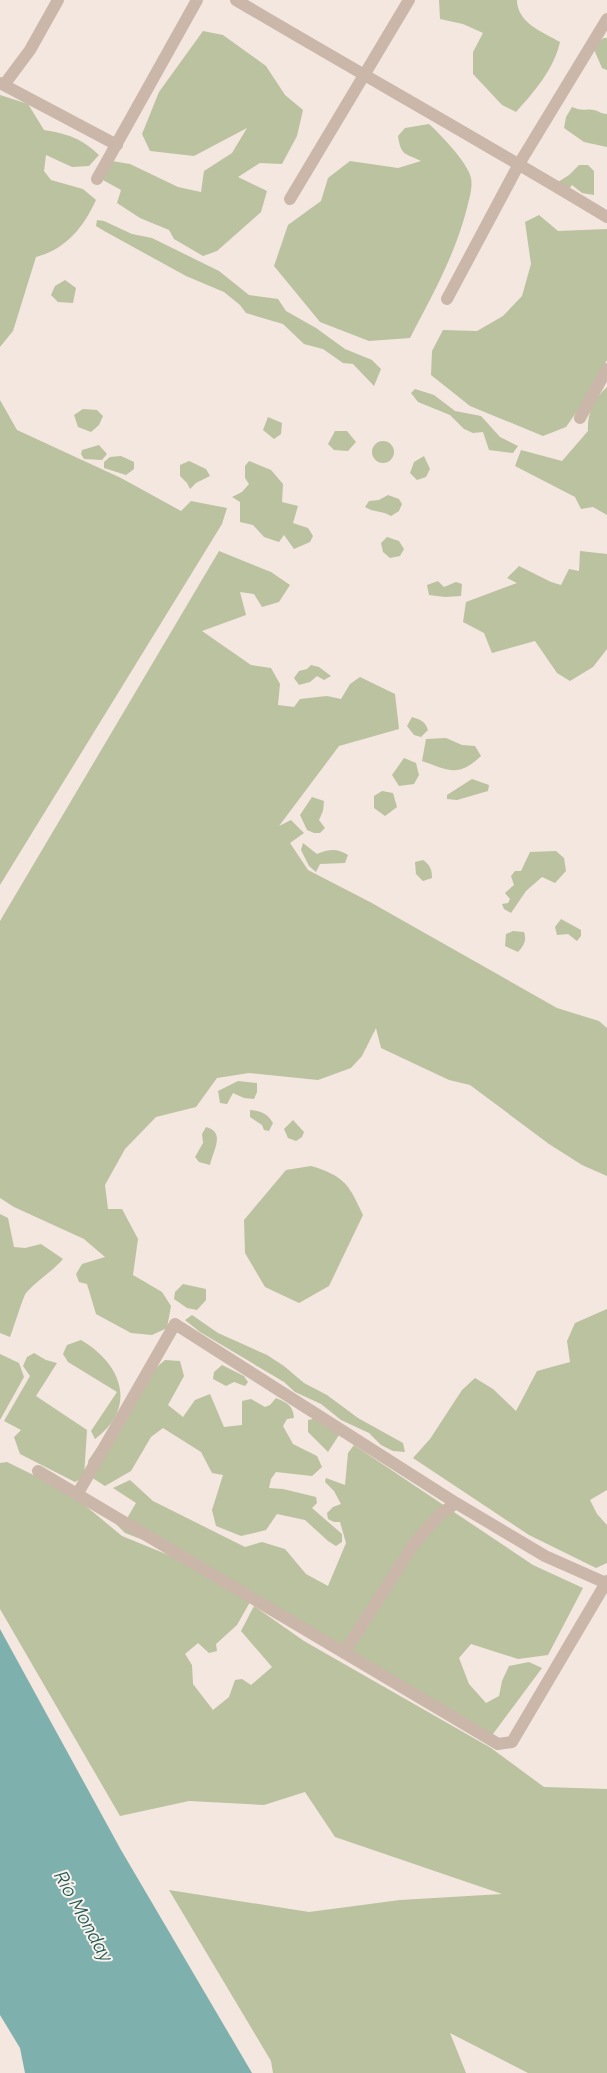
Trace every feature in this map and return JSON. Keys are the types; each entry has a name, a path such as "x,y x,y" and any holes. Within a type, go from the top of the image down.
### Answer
{"street":[{"path":"58,0 30,50 2,84 117,144"},
{"path":"97,179 197,0"},
{"path":"236,0 607,217"},
{"path":"290,199 409,0"},
{"path":"447,299 519,164 607,19"},
{"path":"580,418 607,369"},
{"path":"38,1471 498,1744 512,1742 606,1582 545,1556 456,1504 175,1324 78,1493"},
{"path":"344,1653 413,1545 439,1515 456,1504"}],"green space":[{"path":"439,0 517,0 521,15 526,21 560,42 548,71 516,112 502,105 473,74 473,52 483,33 463,24 440,19"},
{"path":"203,31 223,35 266,66 285,95 303,110 297,136 282,164 260,163 238,177 267,191 261,212 217,251 203,256 174,239 169,230 140,218 117,203 121,190 103,180 112,161 130,164 178,187 201,192 204,171 232,153 247,128 194,156 150,151 142,134 159,92"},
{"path":"607,38 607,70 602,68 592,45"},
{"path":"0,95 28,104 44,130 74,138 86,144 99,155 89,166 72,167 46,155 44,171 51,180 83,189 96,200 85,220 65,243 36,257 13,331 0,347"},
{"path":"572,107 607,114 607,147 584,142 564,128 566,117"},
{"path":"429,124 460,157 469,172 472,186 456,242 435,291 410,338 369,341 320,322 274,266 288,225 321,201 328,178 350,161 398,168 421,161 403,151 398,136 405,128"},
{"path":"579,165 588,165 594,171 594,195 582,193 572,185 566,193 558,182"},
{"path":"539,215 558,231 607,229 607,360 585,400 566,427 543,436 470,406 431,375 432,351 443,330 477,331 503,316 522,296 531,264 525,222"},
{"path":"97,220 104,221 132,234 152,238 219,271 249,295 278,299 286,311 316,328 345,349 372,360 381,369 374,386 353,364 343,363 323,349 304,344 283,324 246,313 240,305 224,292 186,276 106,232 96,226"},
{"path":"65,280 76,288 73,303 58,302 51,295 55,286"},
{"path":"607,387 607,515 593,507 581,509 575,497 515,466 521,450 562,461 588,431 592,407 598,396"},
{"path":"415,389 434,395 455,411 481,416 500,437 518,446 513,453 489,450 483,432 473,433 464,429 450,415 418,402 411,393"},
{"path":"0,400 17,430 121,478 181,511 191,501 227,508 222,524 0,885"},
{"path":"83,409 97,410 103,416 99,425 91,432 78,427 74,415"},
{"path":"268,417 282,423 281,434 274,439 263,430"},
{"path":"335,431 347,431 356,442 348,451 334,450 328,444"},
{"path":"383,441 391,444 394,452 391,460 383,463 375,460 372,452 375,444"},
{"path":"99,445 107,454 102,460 84,459 81,454 82,450"},
{"path":"121,456 134,462 134,469 126,475 104,468 104,462 110,457"},
{"path":"424,456 430,469 426,477 417,480 410,473 414,462"},
{"path":"189,461 206,469 210,476 196,483 190,489 180,476 180,465"},
{"path":"249,461 271,470 283,484 282,502 298,506 293,523 308,528 313,536 310,542 294,549 284,535 279,542 264,537 253,525 240,522 240,502 232,497 242,492 249,484 245,478 245,466"},
{"path":"388,495 399,499 402,504 399,511 391,516 365,507 369,501 379,500"},
{"path":"387,537 399,541 404,549 400,556 390,558 383,552 381,543"},
{"path":"219,551 271,572 290,585 279,602 262,607 254,594 240,592 246,615 202,631 251,665 271,668 280,684 278,705 294,707 300,699 327,696 341,699 350,684 360,677 395,694 399,729 339,746 279,826 291,820 304,833 290,843 308,870 370,902 557,1008 599,1021 607,1028 607,1176 582,1165 549,1144 470,1085 449,1080 381,1048 376,1028 362,1056 351,1068 318,1080 249,1073 217,1078 196,1107 156,1117 125,1149 105,1185 108,1209 122,1209 138,1239 133,1275 162,1292 171,1306 167,1328 152,1335 131,1333 96,1314 87,1284 79,1282 76,1274 82,1264 105,1257 84,1239 14,1207 0,1198 0,921"},
{"path":"580,551 607,554 607,649 593,667 570,681 557,673 535,641 492,653 484,633 463,622 466,602 517,583 507,578 519,566 561,585 569,569 579,571"},
{"path":"438,581 444,587 456,582 462,584 461,596 429,595 427,585"},
{"path":"311,665 319,667 331,676 324,680 317,676 310,682 299,685 294,678 299,671 307,669"},
{"path":"412,717 422,721 427,727 428,730 421,737 414,735 407,726"},
{"path":"446,738 462,745 475,746 481,756 473,763 459,770 446,769 422,761 426,739"},
{"path":"404,758 416,763 419,775 414,784 399,786 392,775"},
{"path":"472,779 489,785 488,791 457,800 447,799 447,795"},
{"path":"382,791 393,793 397,807 385,816 374,808 374,796"},
{"path":"312,797 324,801 323,811 319,820 325,828 320,833 307,830 300,815"},
{"path":"303,843 317,854 333,850 348,855 345,863 320,864 316,872 309,866 301,850"},
{"path":"556,851 564,858 566,871 555,883 542,877 526,891 511,913 504,909 502,904 508,903 510,899 505,893 514,885 511,876 515,871 521,871 530,852"},
{"path":"423,860 432,872 432,878 423,881 416,874 415,862"},
{"path":"561,919 581,930 581,936 577,941 568,934 557,935 555,927"},
{"path":"513,931 524,932 525,935 522,947 518,952 505,946 506,934"},
{"path":"238,1081 257,1083 257,1092 254,1099 244,1098 233,1093 227,1104 220,1103 218,1091"},
{"path":"250,1110 261,1112 268,1117 273,1123 269,1131 264,1130 262,1125 250,1117"},
{"path":"293,1120 304,1132 302,1137 296,1141 288,1138 284,1129"},
{"path":"206,1127 212,1129 217,1138 210,1165 199,1162 195,1157 203,1143 202,1134"},
{"path":"311,1166 339,1178 354,1196 363,1215 329,1286 299,1303 265,1287 245,1253 244,1220 286,1170"},
{"path":"0,1214 8,1218 14,1247 25,1248 41,1244 63,1259 26,1293 10,1337 0,1333"},
{"path":"183,1284 206,1289 206,1300 197,1310 187,1308 174,1299 175,1292"},
{"path":"607,1309 607,1490 590,1500 597,1514 607,1525 607,1563 596,1568 529,1535 413,1458 430,1439 462,1390 475,1378 493,1389 516,1411 537,1371 570,1362 567,1341 575,1323"},
{"path":"192,1315 218,1333 267,1355 304,1383 327,1395 358,1418 403,1443 405,1452 393,1451 381,1445 369,1433 341,1420 321,1404 295,1392 284,1382 200,1332 185,1320"},
{"path":"81,1340 107,1361 115,1373 120,1386 120,1400 117,1413 108,1427 95,1439 91,1431 117,1392 68,1362 63,1354 67,1345"},
{"path":"34,1353 46,1360 57,1363 36,1396 87,1430 84,1477 75,1482 20,1454 14,1437 21,1430 4,1421 30,1376 23,1366 27,1357"},
{"path":"0,1354 19,1363 24,1377 0,1420"},
{"path":"165,1360 180,1361 184,1376 168,1405 183,1417 195,1400 210,1394 224,1427 242,1425 242,1401 251,1399 265,1407 270,1405 276,1398 289,1405 294,1418 287,1419 283,1426 293,1444 317,1456 322,1467 312,1476 276,1472 271,1479 269,1488 283,1489 316,1497 317,1503 312,1508 342,1534 342,1542 336,1546 305,1520 277,1514 266,1530 241,1536 216,1526 212,1510 223,1475 212,1473 201,1452 163,1428 151,1437 131,1471 105,1486 91,1477 88,1461 112,1426 158,1366"},
{"path":"222,1365 244,1376 248,1382 245,1386 234,1382 226,1386 213,1379 214,1372"},
{"path":"317,1418 339,1435 328,1452 308,1432 308,1420"},
{"path":"354,1445 533,1565 583,1588 548,1655 518,1659 471,1644 459,1658 469,1684 486,1703 499,1696 502,1681 509,1666 529,1662 542,1668 490,1738 203,1563 125,1533 114,1522 126,1520 136,1503 113,1488 130,1480 153,1501 245,1547 262,1542 285,1549 306,1574 328,1586 346,1543 340,1522 328,1519 327,1513 333,1507 341,1504 334,1491 325,1482 326,1478 345,1485 348,1453"},
{"path":"7,1462 70,1493 122,1536 200,1568 250,1602 237,1625 216,1644 217,1651 209,1653 198,1643 185,1654 192,1665 193,1684 213,1710 229,1697 235,1680 242,1679 251,1685 272,1667 241,1631 254,1606 304,1641 491,1748 544,1787 607,1789 607,2073 528,2073 450,2033 466,2073 273,2073 271,2061 169,1890 309,1912 400,1900 502,1894 335,1837 305,1792 264,1805 189,1801 120,1816 0,1609 0,1463"}],"water":[{"name":"Río Monday","path":"0,1629 121,1850 252,2073 25,2073 20,2048 0,2015"}]}
